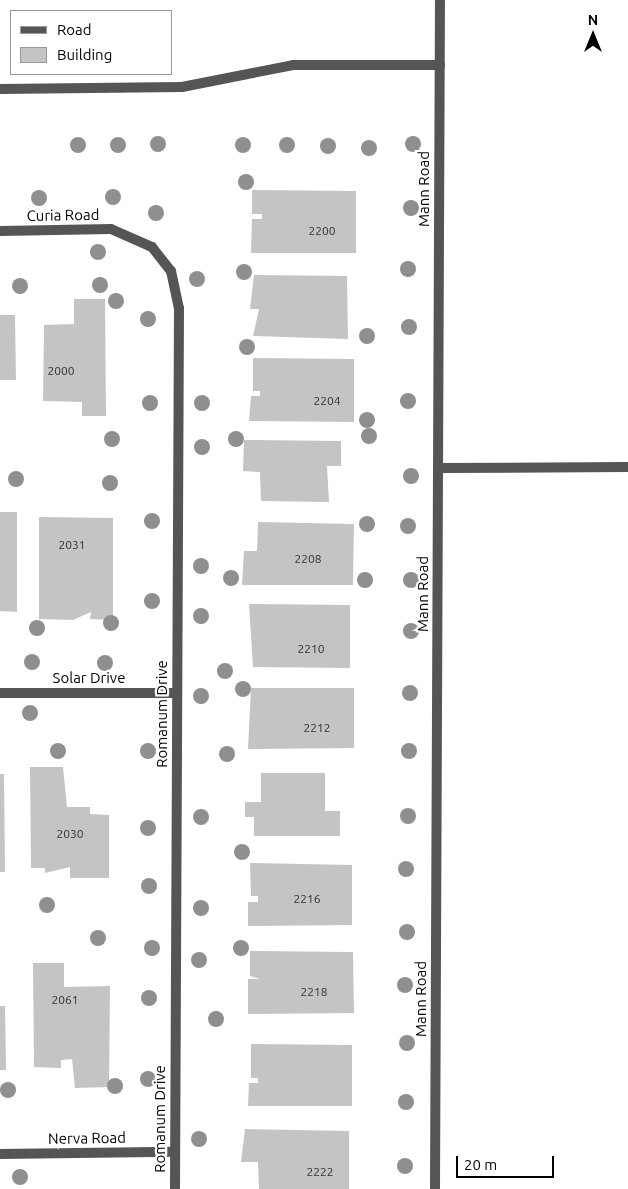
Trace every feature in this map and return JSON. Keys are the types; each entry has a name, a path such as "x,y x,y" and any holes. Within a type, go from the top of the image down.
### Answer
{"street":[{"name":"Mann Road","path":"435,1189 440,0"},
{"path":"0,89 182,87 293,65 440,65"},
{"name":"Curia Road","path":"0,231 111,229 152,247"},
{"name":"Romanum Drive","path":"152,247 171,271 179,308 175,1189"},
{"path":"439,468 628,467"},
{"name":"Solar Drive","path":"0,693 177,693"},
{"name":"Nerva Road","path":"0,1154 175,1152"}],"building":[{"path":"252,190 356,191 356,253 251,253 252,219 262,219 262,214 252,214"},
{"path":"254,275 347,276 348,339 253,336 259,309 250,309"},
{"path":"74,299 105,299 106,416 82,416 82,402 43,401 44,325 74,324"},
{"path":"0,315 15,315 16,380 0,380"},
{"path":"253,358 354,359 354,422 249,421 251,396 260,396 260,391 253,391"},
{"path":"244,440 341,441 341,466 327,466 329,502 261,501 260,472 243,471"},
{"path":"0,512 17,512 17,612 0,611"},
{"path":"39,517 113,518 113,620 90,619 91,612 73,620 39,619"},
{"path":"258,522 354,524 353,585 242,585 244,551 257,551"},
{"path":"249,604 350,605 350,668 253,667"},
{"path":"251,688 354,688 354,748 248,749"},
{"path":"30,767 63,767 67,807 90,807 90,814 109,815 109,878 70,878 70,867 45,873 45,868 31,868"},
{"path":"261,773 325,773 325,811 340,811 340,836 254,836 254,817 245,817 245,802 261,802"},
{"path":"0,774 4,774 5,872 0,872"},
{"path":"250,863 352,865 352,925 248,926 248,902 258,902 258,896 251,896"},
{"path":"250,951 353,952 354,1013 248,1014 248,979 260,979 250,976"},
{"path":"33,963 64,963 64,987 110,986 109,1087 75,1088 72,1059 61,1060 61,1068 34,1067"},
{"path":"0,1006 5,1006 6,1070 0,1070"},
{"path":"251,1044 352,1045 352,1106 248,1106 249,1083 258,1083 258,1078 251,1078"},
{"path":"245,1129 349,1131 349,1189 259,1189 258,1162 241,1162"}]}
